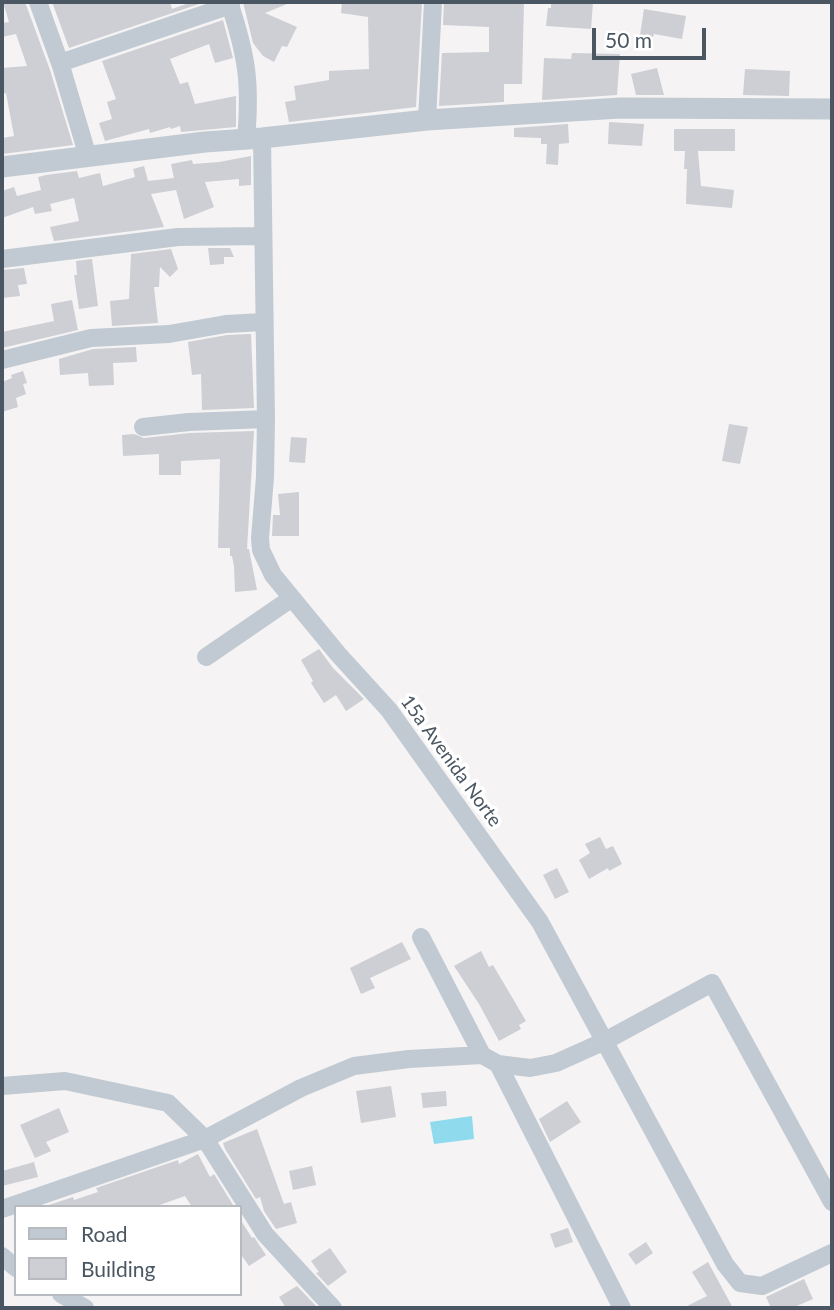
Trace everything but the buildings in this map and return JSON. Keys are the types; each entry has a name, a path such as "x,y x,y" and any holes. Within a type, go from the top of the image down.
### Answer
{"street":[{"path":"38,2 60,63 88,158"},
{"path":"427,120 433,2"},
{"path":"60,63 230,3"},
{"name":"15a Avenida Norte","path":"230,3 245,53 262,236 266,419 260,538 261,550 273,575 389,710 540,922 725,1264 740,1283 762,1286 832,1253"},
{"path":"2,167 195,143 427,120 620,108 832,109"},
{"path":"2,259 178,237 262,236"},
{"path":"2,360 91,338 169,334 226,324 263,322"},
{"path":"143,427 266,419"},
{"path":"206,657 292,598"},
{"path":"421,937 482,1055"},
{"path":"2,1209 205,1139 300,1088 354,1066 409,1059 482,1055 498,1064 530,1068 556,1063 605,1041 712,982 832,1202"},
{"path":"498,1064 622,1308"},
{"path":"2,1086 65,1081 168,1103 205,1139 255,1222 333,1308"},
{"path":"64,1296 85,1308"}],"water":[{"path":"472,1116 474,1139 434,1144 430,1122"}]}
